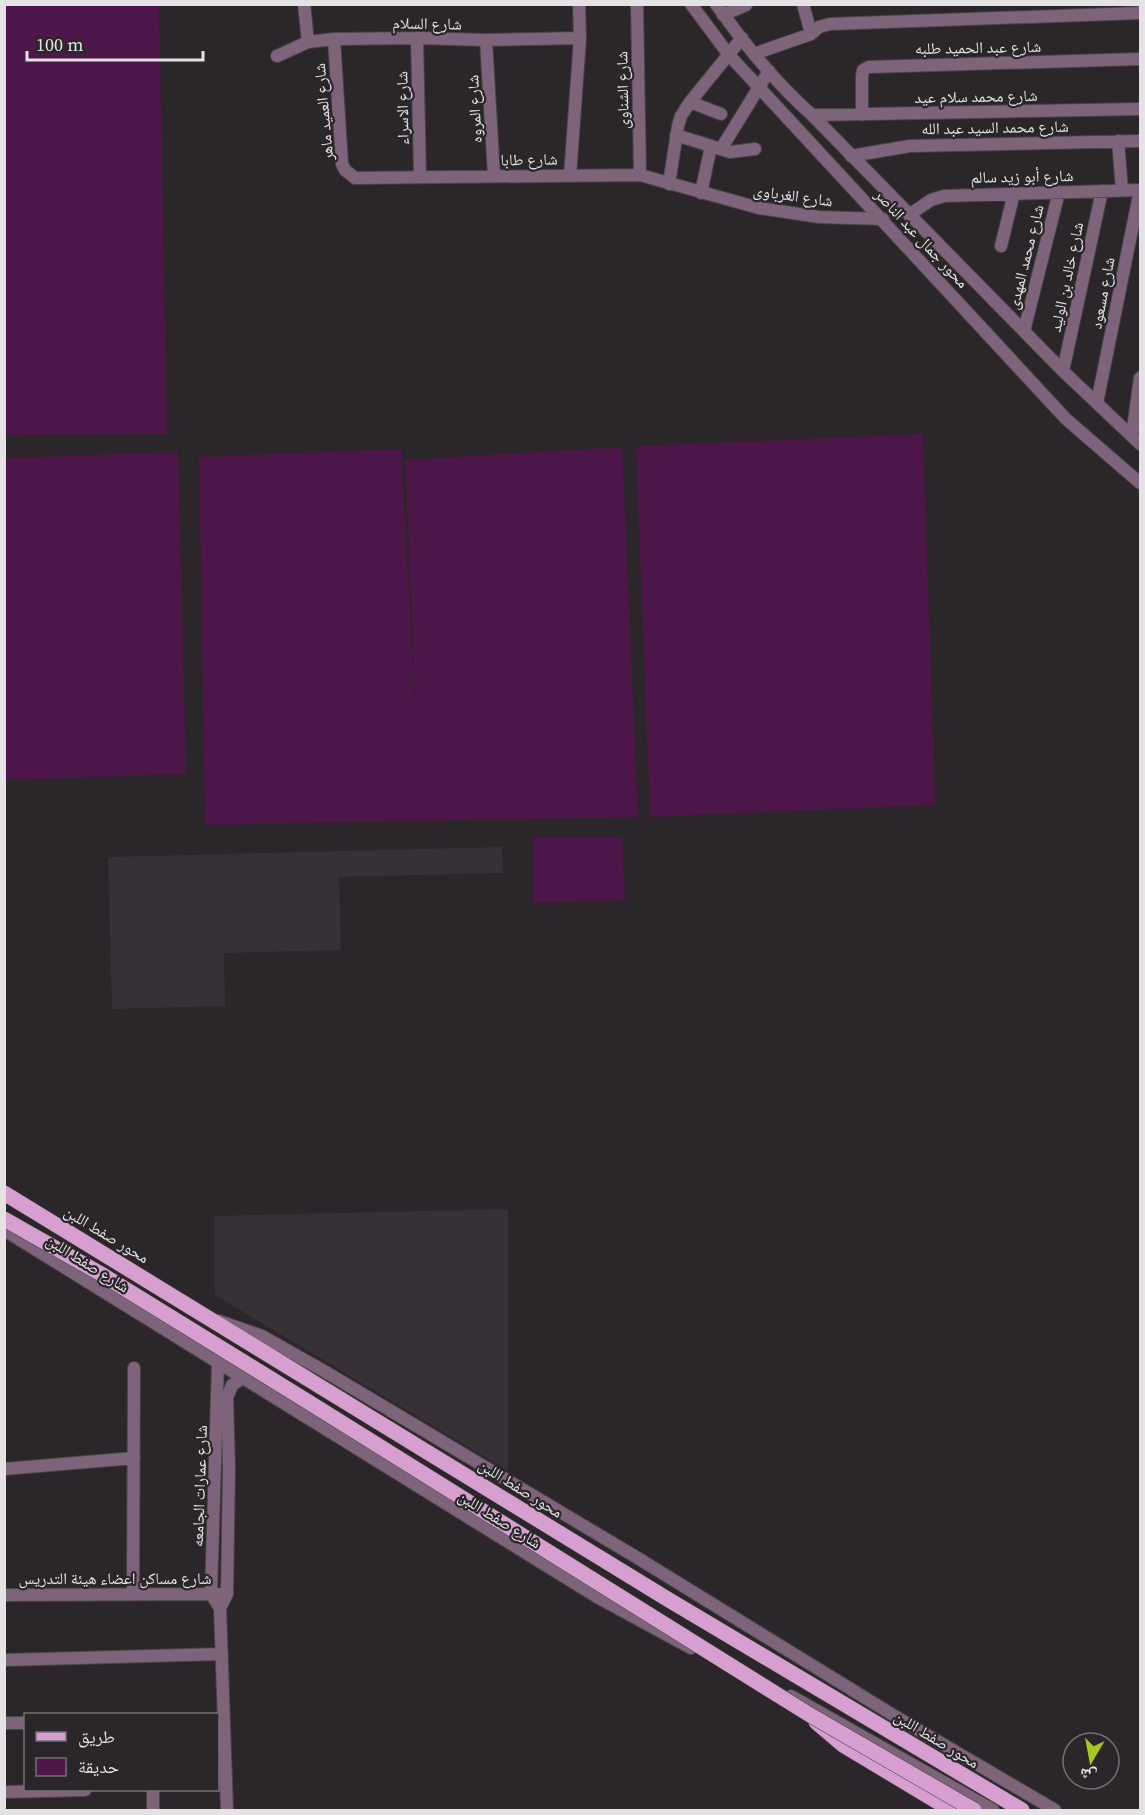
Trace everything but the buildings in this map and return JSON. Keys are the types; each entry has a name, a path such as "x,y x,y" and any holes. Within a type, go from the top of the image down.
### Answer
{"main road":[{"name":"محور صفط اللبن","path":"4,1193 659,1594 1022,1810"},
{"path":"4,1219 100,1274 300,1397 810,1715 974,1810"},
{"path":"810,1715 820,1727 843,1745 951,1810"}],"street":[{"path":"304,4 308,42"},
{"path":"570,176 580,38 579,4"},
{"name":"شارع الشناوى","path":"637,4 640,175"},
{"name":"محور جمال عبد الناصر","path":"691,4 729,55 1066,419 1140,483"},
{"path":"719,10 746,4"},
{"path":"803,4 811,34"},
{"name":"محور جمال عبد الناصر","path":"719,10 791,97 812,115 1063,371 1136,440"},
{"path":"754,54 811,34 819,27 830,24 1081,10 1133,10"},
{"name":"شارع الاسراء","path":"417,38 420,177"},
{"name":"شارع السلام","path":"277,56 308,42 334,39 580,38"},
{"path":"669,184 681,116 742,38"},
{"name":"شارع العميد ماهر","path":"334,39 342,164 345,170 355,178"},
{"name":"شارع المروه","path":"486,40 494,176"},
{"name":"شارع عبد الحميد طلبه","path":"862,115 862,76 863,70 869,66 1140,60"},
{"path":"701,194 716,148 769,71"},
{"path":"690,102 721,114"},
{"name":"شارع محمد سلام عيد","path":"812,115 1140,109"},
{"path":"676,135 736,152 755,149"},
{"path":"1118,141 1122,190"},
{"name":"شارع محمد السيد عبد الله","path":"851,156 910,146 1140,141"},
{"name":"شارع طابا","path":"355,178 640,175 701,194"},
{"name":"شارع أبو زيد سالم","path":"909,215 931,200 944,196 1140,190"},
{"name":"شارع مسعود","path":"1097,403 1140,190"},
{"name":"شارع خالد بن الوليد","path":"1063,371 1102,191"},
{"name":"شارع محمد المهدى","path":"1024,331 1059,192"},
{"path":"1001,246 1014,193"},
{"name":"شارع الغرباوى","path":"701,194 789,214 883,219"},
{"path":"1136,440 1140,378"},
{"name":"شارع صفط اللبن","path":"4,1230 597,1597 678,1642 815,1708 993,1810"},
{"path":"212,1319 237,1326 271,1341 495,1472 903,1721 1055,1810"},
{"name":"شارع عمارات الجامعه","path":"211,1594 218,1362"},
{"path":"133,1594 134,1368"},
{"name":"شارع عمارات الجامعه","path":"227,1810 221,1718 220,1608 227,1594 229,1467 227,1398 232,1385 243,1378"},
{"path":"4,1468 134,1458"},
{"path":"211,1594 220,1608"},
{"name":"شارع مساكن اعضاء هيئة التدريس","path":"4,1595 227,1594"},
{"path":"4,1660 222,1654"},
{"path":"4,1723 24,1723"},
{"path":"4,1792 44,1791"},
{"path":"153,1791 153,1810"}],"shaded area":[{"path":"502,847 503,873 339,877 341,950 224,953 225,1006 112,1009 108,857"},
{"path":"508,1209 508,1471 215,1295 215,1216"}],"green space":[{"path":"4,5 159,5 167,434 5,435"},
{"path":"923,434 935,805 650,817 636,446"},
{"path":"622,447 638,817 205,825 199,457 401,449 417,734 405,460"},
{"path":"178,452 186,774 5,780 5,458"},
{"path":"533,838 622,838 625,900 533,903"}]}
